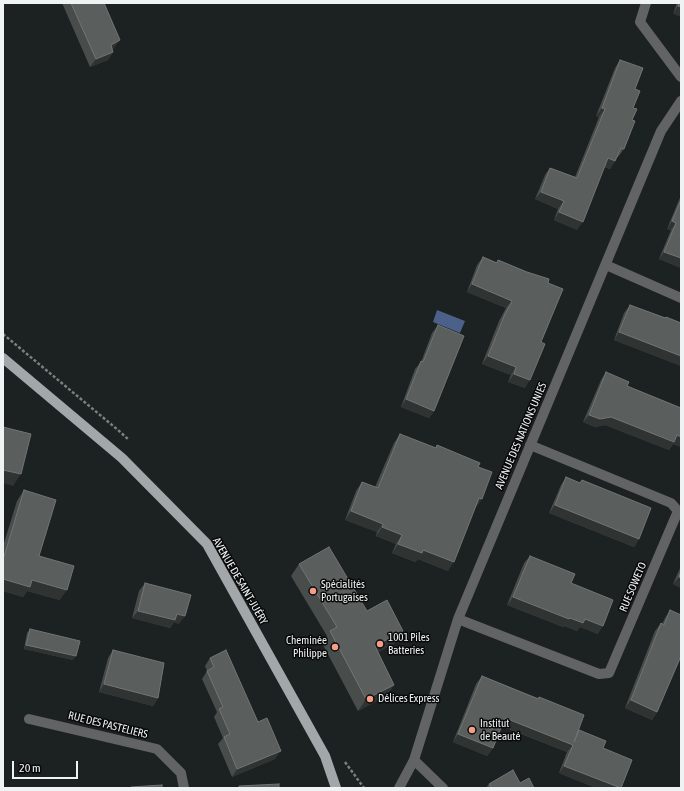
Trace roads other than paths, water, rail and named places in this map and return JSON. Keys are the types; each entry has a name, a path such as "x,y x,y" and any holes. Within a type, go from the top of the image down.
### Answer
{"main road":[{"name":"AVENUE DE SAINT-JUÉRY","path":"3,358 122,458 207,544 325,756 336,788"}],"street":[{"path":"646,3 640,22 681,77"},
{"name":"AVENUE DES NATIONS UNIES","path":"399,788 414,760 458,619 661,131 681,101"},
{"path":"606,265 681,298"},
{"name":"RUE SOWETO","path":"458,619 599,674 609,673 678,512 671,502 530,445"},
{"name":"RUE DES PASTELIERS","path":"29,719 157,749 181,773 184,788"},
{"path":"414,760 443,788"}],"water":[{"path":"437,310 465,321 460,333 433,322"}],"place":[{"name":"Spécialités Portugaises","path":"313,591"},
{"name":"1001 Piles Batteries","path":"380,644"},
{"name":"Cheminée Philippe","path":"335,647"},
{"name":"Délices Express","path":"370,699"},
{"name":"Institut de Beauté","path":"472,730"}]}
